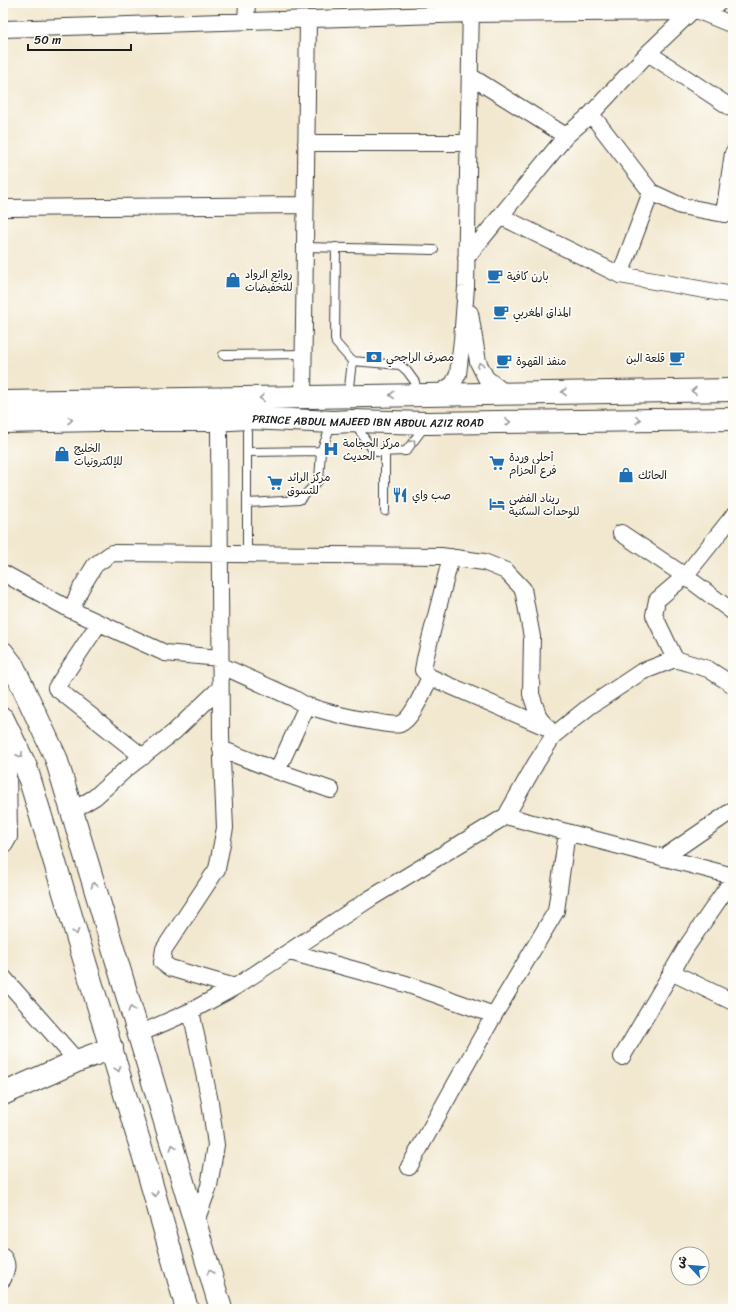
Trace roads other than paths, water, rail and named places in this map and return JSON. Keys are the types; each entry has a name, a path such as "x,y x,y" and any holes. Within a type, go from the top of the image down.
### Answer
{"main road":[{"name":"PRINCE ABDUL MAJEED IBN ABDUL AZIZ ROAD","path":"3,402 733,390"},
{"name":"PRINCE ABDUL MAJEED IBN ABDUL AZIZ ROAD","path":"3,422 215,420 247,418 426,423 733,419"},
{"path":"3,435 219,432 248,442 259,432 332,421"},
{"path":"3,653 13,666 56,758 221,1309"},
{"path":"3,719 26,766 144,1154 187,1309"},
{"path":"3,1094 77,1061 112,1048"}],"street":[{"path":"246,21 247,3"},
{"path":"3,29 308,19 471,9 693,8 719,3"},
{"path":"693,8 733,25"},
{"path":"466,258 566,136 590,114 693,8"},
{"path":"427,395 453,384 458,374 462,340 466,287 471,9"},
{"path":"303,397 308,19"},
{"path":"648,53 733,109"},
{"path":"470,76 566,136"},
{"path":"590,114 651,192 681,206 728,214 733,153"},
{"path":"306,143 468,143"},
{"path":"620,275 651,192"},
{"path":"3,208 305,205"},
{"path":"500,216 620,275 733,295"},
{"path":"466,287 478,362 486,378 505,393"},
{"path":"219,432 220,688 225,828 217,869 164,949 162,962 170,968 235,987"},
{"path":"675,659 654,614 657,600 685,576 730,526"},
{"path":"621,534 685,576 733,612"},
{"path":"71,610 80,588 95,565 112,553 441,556 484,562 506,571 523,589 532,637 531,694 539,718 551,732"},
{"path":"451,557 425,659 424,670 430,677 551,732"},
{"path":"3,573 71,610 165,653 220,661 306,705 343,717 388,724 400,724 414,709 430,677"},
{"path":"99,623 56,688 143,757"},
{"path":"139,1034 191,1011 235,987 371,898 506,816 536,763 551,732 641,672 675,659 708,669 733,685"},
{"path":"72,811 95,797 174,732 220,688"},
{"path":"277,771 306,705"},
{"path":"221,749 331,790"},
{"path":"3,759 8,768 9,837 5,844 3,844"},
{"path":"663,858 733,810"},
{"path":"506,816 733,878 671,972 622,1057"},
{"path":"409,1167 494,1015 556,911 567,832"},
{"path":"290,952 406,984 494,1015"},
{"path":"671,972 733,1002"},
{"path":"3,977 77,1061"},
{"path":"191,1011 210,1102 216,1145 209,1186 196,1222"},
{"path":"3,1257 7,1264 3,1279"}],"lane":[{"path":"305,246 434,250"},
{"path":"336,248 336,343 352,361 400,365 427,395"},
{"path":"223,355 304,354"},
{"path":"348,396 352,361"},
{"path":"247,503 301,499 319,480 321,451 332,421 377,452 408,450 426,423"},
{"path":"247,554 248,442 321,451"},
{"path":"385,510 386,452"}],"place":[{"name":"بارن كافية","path":"495,276"},
{"name":"روائع الرواد للتخفيضات","path":"233,280"},
{"name":"المذاق المغربي","path":"501,312"},
{"name":"مصرف الراجحي","path":"374,357"},
{"name":"قلعة البن","path":"677,358"},
{"name":"منفذ القهوة","path":"504,361"},
{"name":"مركز الحجامة الحديث","path":"331,449"},
{"name":"الخليج للإلكترونيات","path":"62,454"},
{"name":"أحلى وردة فرع الحزام","path":"497,463"},
{"name":"الحائك","path":"626,475"},
{"name":"مركز الرائد للتسوق","path":"275,483"},
{"name":"صب واي","path":"400,495"},
{"name":"ريناد الفضي للوحدات السكنية","path":"497,504"}]}
